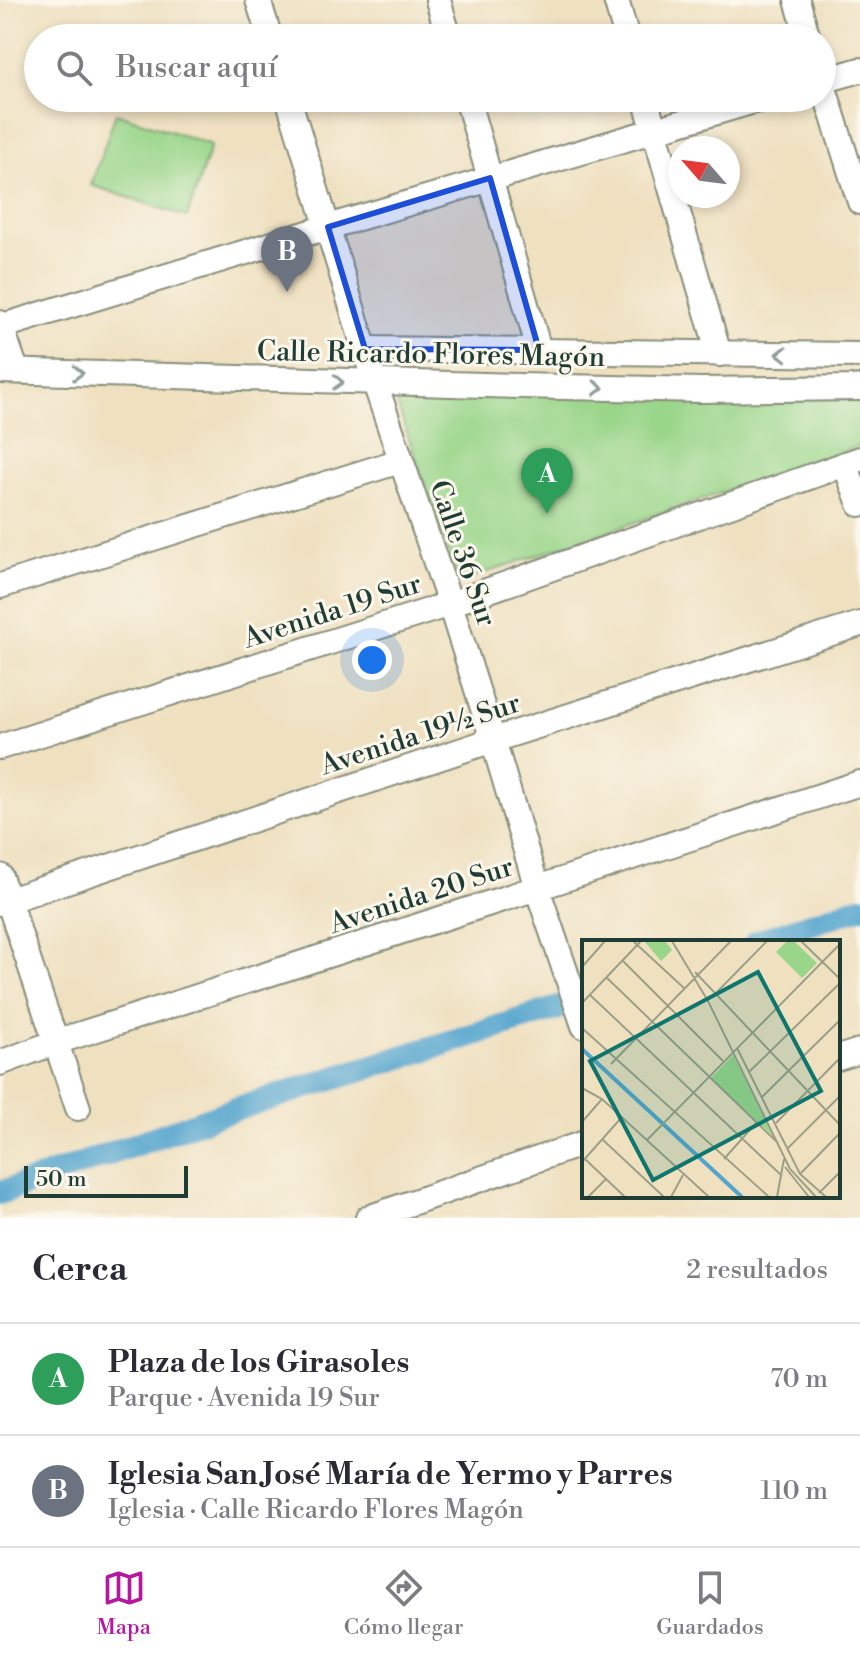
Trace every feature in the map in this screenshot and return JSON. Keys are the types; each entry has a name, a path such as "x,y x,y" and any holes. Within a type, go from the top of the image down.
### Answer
{"street":[{"path":"258,0 266,24"},
{"path":"438,0 445,24"},
{"path":"616,0 623,24"},
{"path":"797,0 804,24"},
{"path":"836,78 860,70"},
{"name":"Calle 36 Sur","path":"292,112 375,383 450,604 537,888 582,1020"},
{"path":"471,112 539,350"},
{"path":"649,112 719,354"},
{"path":"8,371 0,326 716,112"},
{"path":"832,112 860,202"},
{"path":"365,349 860,355"},
{"name":"Calle Ricardo Flores Magón","path":"8,371 702,390 860,388"},
{"path":"0,586 400,461"},
{"path":"853,462 860,504"},
{"name":"Avenida 19 Sur","path":"0,747 450,604 853,462"},
{"name":"Avenida 19½ Sur","path":"4,902 493,740 860,624"},
{"name":"Avenida 20 Sur","path":"0,1063 56,1042 860,783"},
{"path":"0,876 4,902 78,1108"},
{"path":"840,1057 860,1051"},
{"path":"368,1218 411,1211 582,1144"}],"highlighted area":[{"path":"490,178 539,350 365,349 328,227"}],"green space":[{"path":"116,113 211,145 187,217 91,185"},
{"path":"392,389 860,399 860,446 458,582"}],"waterway":[{"path":"762,940 860,907"},
{"path":"0,1193 226,1112 582,1001"}],"place":[{"name":"Iglesia San José María de Yermo y Parres","path":"287,292"},
{"name":"Plaza de los Girasoles","path":"547,514"}]}
